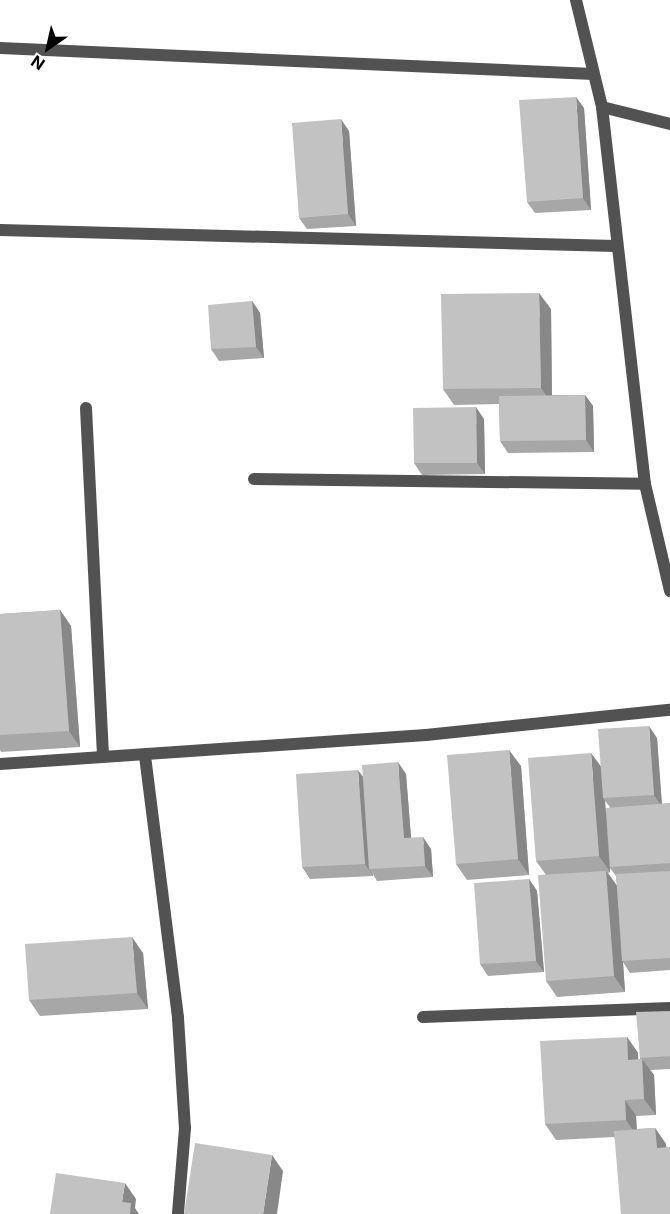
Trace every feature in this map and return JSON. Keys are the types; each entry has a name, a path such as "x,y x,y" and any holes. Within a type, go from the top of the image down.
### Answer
{"street":[{"path":"576,0 602,107 616,246 645,484 670,591"},
{"path":"0,48 593,74"},
{"path":"602,107 670,124"},
{"path":"0,230 616,246"},
{"path":"86,408 103,757"},
{"path":"255,479 645,484"},
{"path":"0,764 145,756 426,735 670,710"},
{"path":"145,756 178,1018 185,1128 178,1214"},
{"path":"423,1017 670,1008"}],"building":[{"path":"576,97 583,198 527,202 519,100"},
{"path":"341,119 348,214 299,218 292,123"},
{"path":"539,293 541,388 443,389 441,294"},
{"path":"252,301 256,347 211,349 208,305"},
{"path":"585,395 586,440 500,441 499,396"},
{"path":"476,407 477,463 414,463 413,408"},
{"path":"60,610 69,731 0,735 0,614"},
{"path":"649,726 654,795 603,798 598,729"},
{"path":"509,750 518,859 456,864 447,755"},
{"path":"591,753 599,856 536,861 528,758"},
{"path":"398,762 404,838 423,837 425,866 369,869 362,765"},
{"path":"358,770 365,864 302,867 296,774"},
{"path":"670,803 670,863 610,867 606,808"},
{"path":"606,871 614,976 546,981 538,875"},
{"path":"670,871 670,958 622,961 616,874"},
{"path":"529,879 536,961 480,964 474,883"},
{"path":"132,937 137,993 29,1000 25,944"},
{"path":"670,1011 670,1056 640,1058 636,1012"},
{"path":"627,1037 628,1060 642,1059 644,1099 625,1100 626,1120 545,1124 540,1041"},
{"path":"655,1128 657,1148 670,1147 670,1214 621,1214 614,1131"},
{"path":"195,1143 272,1155 263,1214 184,1214"},
{"path":"56,1173 125,1183 122,1202 131,1203 130,1214 50,1214"}]}
